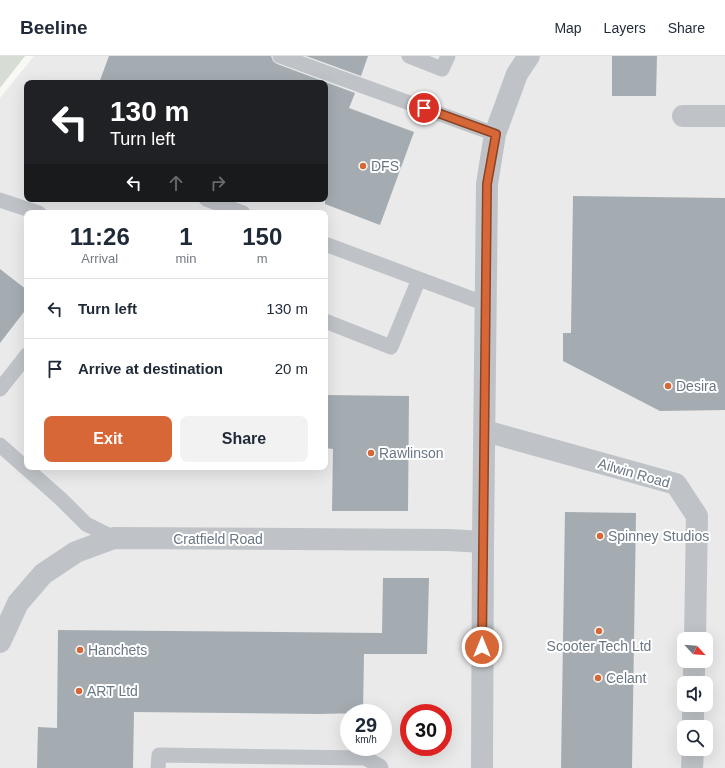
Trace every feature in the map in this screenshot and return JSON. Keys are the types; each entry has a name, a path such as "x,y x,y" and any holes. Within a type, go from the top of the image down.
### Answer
{"street":[{"path":"482,768 487,184 496,134 517,74 529,56"},
{"path":"683,116 725,116"},
{"name":"Ailwin Road","path":"484,431 676,484 697,516 695,632"},
{"name":"Cratfield Road","path":"0,642 18,604 43,574 76,552 114,538 441,540 483,542"},
{"path":"692,768 693,756"}],"lane":[{"path":"280,56 496,134"},
{"path":"409,56 442,69 448,56"},
{"path":"0,200 30,210"},
{"path":"214,202 235,210"},
{"path":"328,245 486,304"},
{"path":"328,322 391,347 419,279"},
{"path":"0,389 24,360"},
{"path":"0,445 24,466"},
{"path":"28,470 86,524 114,538"},
{"path":"158,768 159,755 364,758 380,766 381,768"}],"shaded area":[{"path":"0,56 25,56 0,88"},
{"path":"34,56 725,56 725,768 0,768 0,98"}],"building":[{"path":"109,56 271,56 273,61 277,64 320,80 100,80"},
{"path":"306,56 368,56 361,76"},
{"path":"612,56 657,56 656,96 612,96"},
{"path":"328,83 355,93 349,108 414,132 380,225 325,204 325,202 328,202"},
{"path":"573,196 725,198 725,410 660,411 563,361 563,333 571,333"},
{"path":"0,269 24,288 24,312 0,343"},
{"name":"Rawlinson","path":"328,395 409,396 408,511 332,511 333,449 328,448"},
{"path":"565,512 636,513 632,768 561,768"},
{"path":"383,578 429,578 427,654 364,654 363,704 340,704 340,714 134,712 133,768 37,768 38,727 57,728 58,630 382,633"}],"place":[{"name":"DFS","path":"363,166"},
{"name":"Desira","path":"668,386"},
{"name":"Rawlinson","path":"371,453"},
{"name":"Spinney Studios","path":"600,536"},
{"name":"Scooter Tech Ltd","path":"599,631"},
{"name":"Hanchets","path":"80,650"},
{"name":"Celant","path":"598,678"},
{"name":"ART Ltd","path":"79,691"}],"route":[{"path":"424,108 496,134 487,184 482,647"}]}
